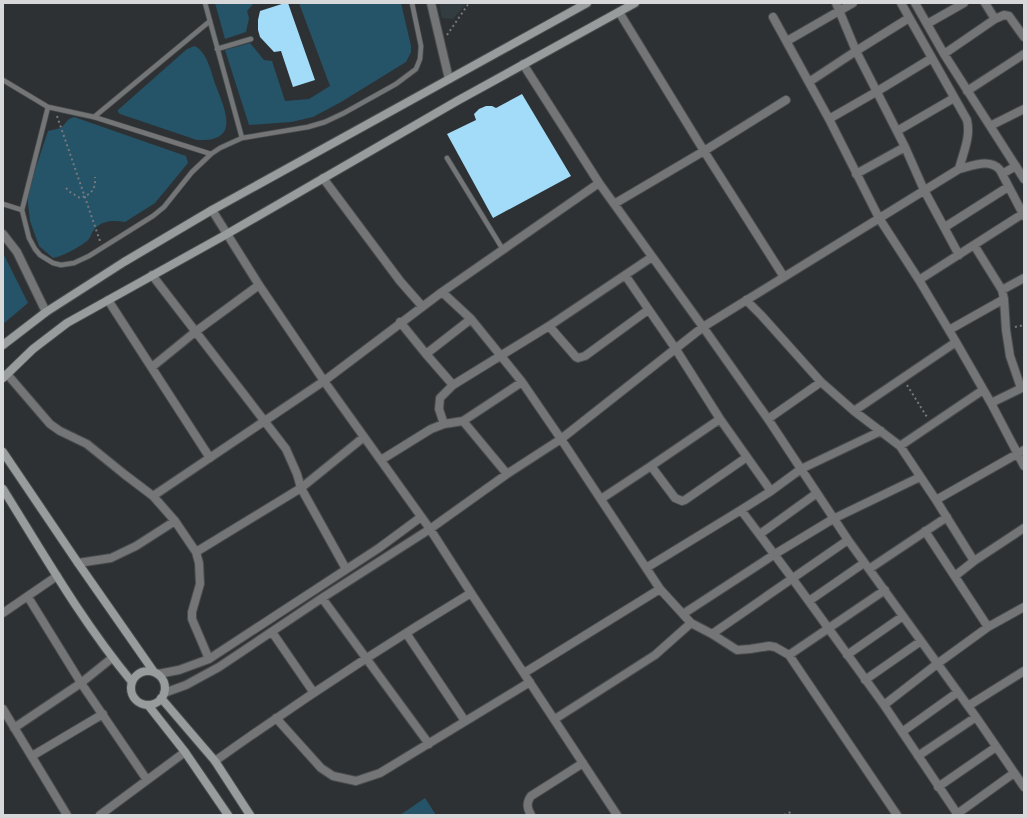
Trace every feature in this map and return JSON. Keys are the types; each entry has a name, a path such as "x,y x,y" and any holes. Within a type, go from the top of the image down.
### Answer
{"main road":[{"path":"3,345 46,312 124,262 212,210 587,3"},
{"path":"5,376 33,349 67,323 227,234 523,64 635,3"},
{"path":"3,452 78,563 164,683 163,696 158,702 142,704 134,697 132,692 132,682 112,658 57,576 3,489"},
{"path":"132,682 139,674 149,671 156,673"},
{"path":"163,696 215,760 250,815"},
{"path":"148,704 185,752 228,815"}],"street":[{"path":"431,3 449,79"},
{"path":"836,3 856,51 876,92 905,147 924,190 959,255"},
{"path":"787,41 853,3"},
{"path":"901,3 967,120 969,129 968,138 959,169"},
{"path":"915,3 944,54 1024,179"},
{"path":"927,24 964,3"},
{"path":"985,3 995,19"},
{"path":"619,12 704,151 784,277"},
{"path":"944,54 995,19 1004,15 1007,15 1024,37"},
{"path":"772,17 787,41 829,119 879,218 919,280 1021,452 1024,466"},
{"path":"809,82 909,18"},
{"path":"922,41 933,34"},
{"path":"967,91 1024,54"},
{"path":"829,119 932,58"},
{"path":"523,64 599,183 652,258 703,326 768,419 833,519 866,566 885,590 1023,784"},
{"path":"897,131 954,98"},
{"path":"614,204 704,151 786,100"},
{"path":"990,126 1024,109"},
{"path":"856,174 905,147"},
{"path":"163,696 219,667 322,598 430,529 507,474 561,438 703,326 959,169 989,163 997,166 1024,215 919,280"},
{"path":"1002,174 1016,166"},
{"path":"323,178 400,281 422,306"},
{"path":"153,496 324,381 400,322 502,248 599,183"},
{"path":"945,227 1008,186"},
{"path":"212,210 259,285 324,381 430,529 617,815"},
{"path":"3,234 16,252 46,312"},
{"path":"974,245 1002,290 1009,350 1023,387 991,403"},
{"path":"444,424 439,409 440,398 453,385 549,326 652,258"},
{"path":"152,275 286,449 297,474 301,488 346,569"},
{"path":"625,275 675,348 720,419 771,491"},
{"path":"1002,290 1024,278"},
{"path":"152,367 195,332 259,285"},
{"path":"442,292 471,319 522,382 561,438 660,588 692,623 737,650 769,646 775,647 789,656 897,815"},
{"path":"949,330 1004,299"},
{"path":"108,300 210,458"},
{"path":"746,300 821,382 854,411 900,446 974,561"},
{"path":"549,326 578,358 585,356 648,310"},
{"path":"426,354 471,319"},
{"path":"400,322 453,385"},
{"path":"854,411 956,342"},
{"path":"5,376 50,424 60,431 87,444 153,496 175,521 196,552 200,573 200,584 192,612 192,619 209,659"},
{"path":"381,460 424,433 444,424 463,421 522,382"},
{"path":"768,419 821,382"},
{"path":"900,446 983,390"},
{"path":"601,499 720,419"},
{"path":"463,421 507,474"},
{"path":"646,568 771,491 801,469 881,431"},
{"path":"196,552 301,488 364,437"},
{"path":"936,500 1021,452"},
{"path":"651,466 674,498 682,500 689,498 746,457"},
{"path":"683,614 775,554 833,519 920,477"},
{"path":"760,534 817,493"},
{"path":"741,510 775,554 884,706 938,787 958,814 1014,773"},
{"path":"156,673 179,670 209,659 379,548 421,517"},
{"path":"809,601 947,518"},
{"path":"78,563 111,558 136,546 175,521"},
{"path":"955,576 974,561 1024,528"},
{"path":"925,531 988,627"},
{"path":"712,634 848,540"},
{"path":"3,613 28,598 57,576"},
{"path":"524,673 660,588"},
{"path":"789,656 885,590"},
{"path":"215,760 366,658 471,593"},
{"path":"28,598 81,683 147,780"},
{"path":"322,598 429,744"},
{"path":"884,706 937,664 988,627 1023,610"},
{"path":"847,655 903,616"},
{"path":"554,720 655,655 692,623"},
{"path":"272,632 314,692"},
{"path":"406,633 465,721"},
{"path":"865,680 921,641"},
{"path":"14,728 81,683 112,658"},
{"path":"968,706 1023,675"},
{"path":"276,718 321,768 333,776 356,781 380,773 530,682"},
{"path":"902,732 958,692"},
{"path":"3,709 67,815"},
{"path":"32,756 103,714"},
{"path":"918,756 976,717"},
{"path":"938,787 996,747"},
{"path":"100,815 185,752"},
{"path":"531,815 527,805 531,796 583,763"}],"lane":[{"path":"205,3 242,138"},
{"path":"48,107 22,210 29,238 35,249 40,255 53,263 61,265 89,256 153,216 164,207 192,172 211,154 220,148 242,138 308,127 325,122 396,84 416,68 420,59 421,46 412,3"},
{"path":"94,117 210,21"},
{"path":"217,49 251,39"},
{"path":"3,80 48,107 94,117 211,154"},
{"path":"447,158 502,248"},
{"path":"3,204 22,210"}],"path":[{"path":"441,45 469,3"},
{"path":"55,109 103,247"},
{"path":"66,188 80,198 85,197 95,186 95,177"},
{"path":"903,379 932,425"},
{"path":"784,815 791,812"}],"shaded area":[{"path":"215,3 254,3 247,11 249,18 246,32 225,39"},
{"path":"299,3 401,3 411,52 406,62 341,102 313,117 291,122 249,125 225,50 250,43 264,60 272,61 285,101 309,99 330,86"},
{"path":"439,3 467,3 453,19 442,18"},
{"path":"195,46 203,53 211,69 226,115 225,131 220,136 211,139 197,140 120,114 118,112 118,110 187,49"},
{"path":"74,117 186,156 188,163 155,203 125,222 112,221 103,223 96,227 90,238 83,244 66,254 53,258 39,246 30,221 28,191 48,131 61,128 69,119"},
{"path":"3,253 28,303 3,324"},
{"path":"425,798 436,815 400,815"}],"building":[{"path":"288,3 315,80 293,87 281,51 274,52 260,37 258,30 260,11"},
{"path":"522,94 571,176 493,218 447,134 476,120 474,114 479,109 486,106 496,108"}]}
